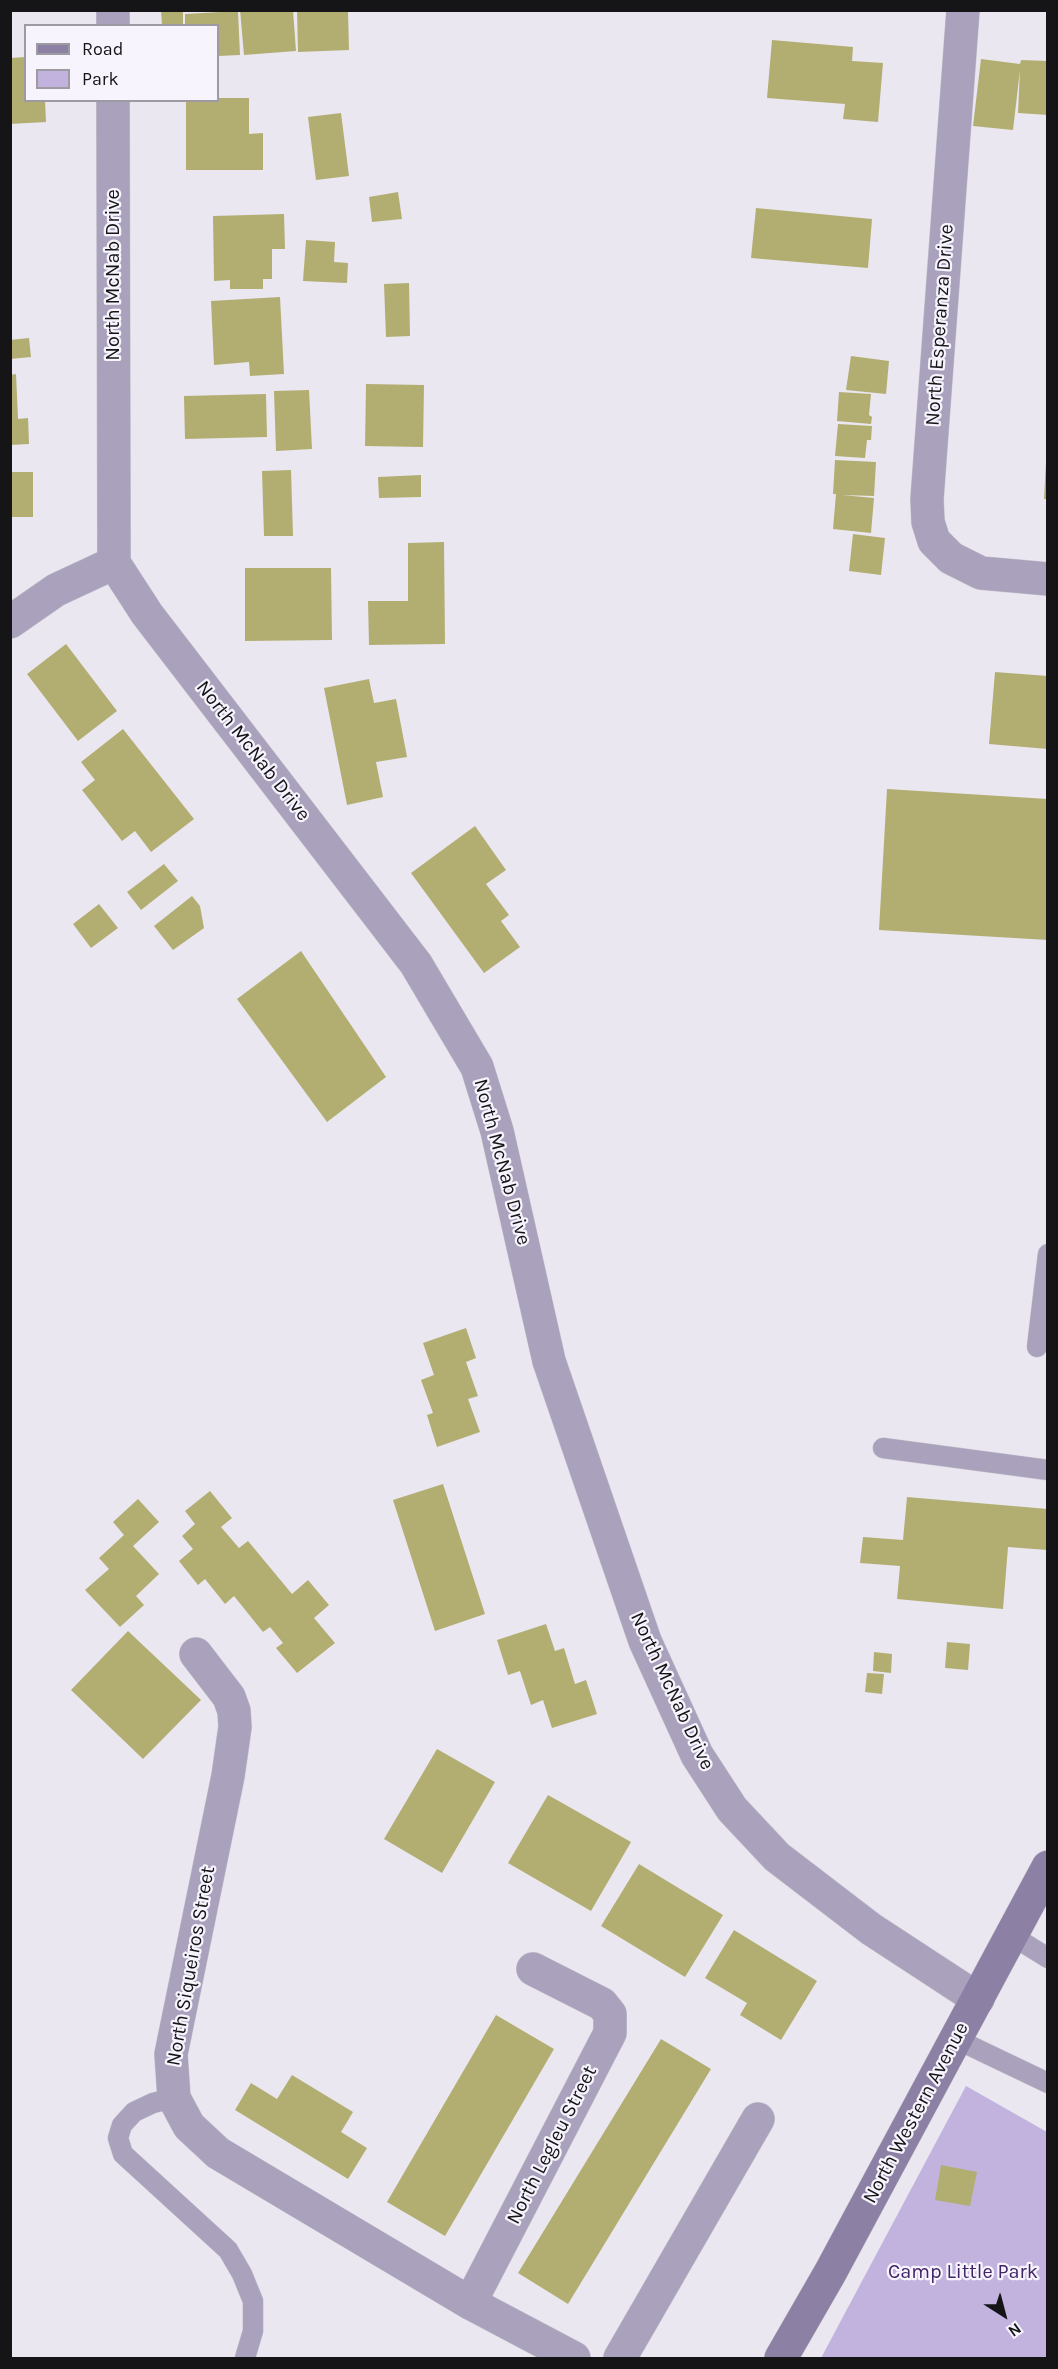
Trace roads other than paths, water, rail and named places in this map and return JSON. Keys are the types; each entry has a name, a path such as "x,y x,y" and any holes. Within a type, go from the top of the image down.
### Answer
{"street":[{"name":"North Esperanza Drive","path":"963,10 927,499 928,522 934,541 951,558 981,573 1034,578"},
{"name":"North McNab Drive","path":"113,102 114,563 147,614 416,964 477,1066 498,1131 549,1361 645,1641 697,1755 732,1809 777,1857 871,1929 978,1999"},
{"path":"10,622 56,590 114,563"},
{"name":"North Siqueiros Street","path":"196,1654 230,1697 235,1727 228,1776 171,2054 174,2098 189,2126 218,2153 470,2303 574,2358"},
{"name":"North Western Avenue","path":"781,2358 830,2273 1047,1867"},
{"name":"North Legleu Street","path":"470,2303 610,2033 611,2023 607,2009 533,1969"},
{"path":"620,2358 758,2119"}],"lane":[{"path":"1037,1347 1047,1254"},
{"path":"883,1448 1047,1470"},
{"path":"1011,1935 1047,1958"},
{"path":"956,2039 1047,2083"},
{"path":"174,2098 143,2106 134,2112 122,2125 118,2138 123,2154 228,2250 242,2274 253,2301 253,2331 245,2358"}],"park label":[{"name":"Camp Little Park","path":"963,2272"}]}
